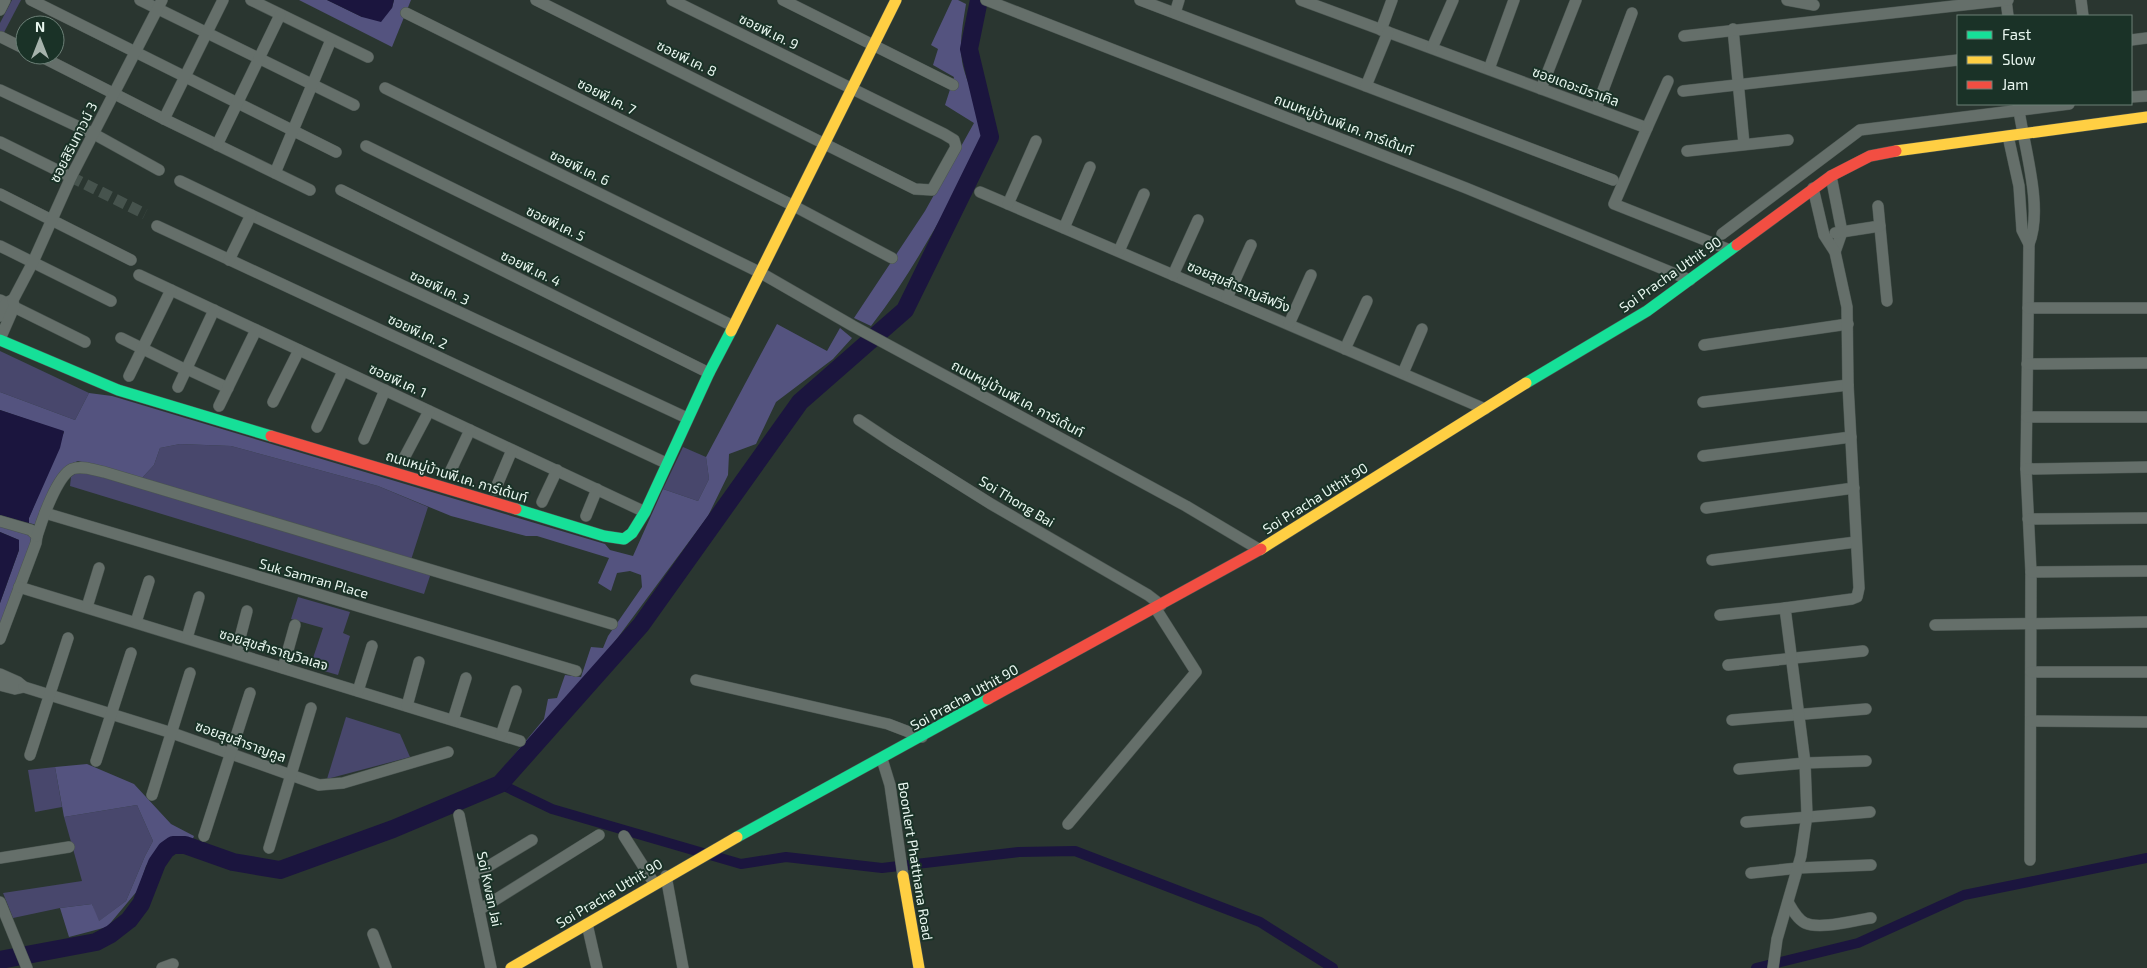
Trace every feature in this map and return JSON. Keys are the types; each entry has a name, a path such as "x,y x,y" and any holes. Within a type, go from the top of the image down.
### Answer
{"street":[{"path":"0,10 5,0"},
{"path":"31,0 336,152"},
{"path":"140,0 160,4 206,33 354,105"},
{"path":"164,119 223,0"},
{"path":"251,0 368,58"},
{"name":"ซอยพี.เค. 8","path":"536,0 826,142 915,189 932,190 952,157 956,147 954,140 852,89"},
{"name":"ซอยพี.เค. 9","path":"672,0 852,89"},
{"path":"783,0 953,85"},
{"name":"ถนนหมู่บ้านพี.เค. การ์เด้นท์","path":"0,340 118,390 604,536 624,539 632,533 645,512 709,373 761,273 896,0"},
{"path":"1140,0 1613,180"},
{"path":"1175,13 1179,0"},
{"name":"ซอยเดอะมิราเคิล","path":"1301,0 1647,128"},
{"path":"1366,86 1385,31 1392,0"},
{"path":"1432,48 1453,0"},
{"path":"1489,69 1514,0"},
{"path":"1541,89 1576,0"},
{"path":"1791,0 1814,5"},
{"path":"1684,36 2007,0 2008,15"},
{"path":"2081,0 2083,15"},
{"name":"ถนนหมู่บ้านพี.เค. การ์เด้นท์","path":"991,2 1466,188 1690,280"},
{"name":"ซอยสิรินทาวน์ 3","path":"0,316 33,262 71,177 116,94 160,4"},
{"name":"ซอยพี.เค. 7","path":"406,12 794,206 892,258"},
{"path":"1596,109 1632,13"},
{"path":"217,145 280,15"},
{"path":"1734,30 1744,144"},
{"path":"1,37 15,44"},
{"path":"2132,40 2147,38"},
{"path":"275,173 314,85 331,40"},
{"path":"1683,90 1957,60"},
{"path":"58,65 310,190"},
{"path":"1668,81 1614,204 1730,250"},
{"name":"ซอยพี.เค. 6","path":"385,88 761,273"},
{"path":"0,90 94,134 159,170"},
{"path":"2132,97 2147,96"},
{"path":"1722,234 1860,130 2019,107 2052,105"},
{"path":"2019,107 2035,224 2029,244 2026,469 2031,572 2030,860"},
{"name":"Soi Pracha Uthit 90","path":"511,968 666,876 1260,550 1485,409 1647,311 1831,176 1870,156 2147,117"},
{"path":"2008,136 2019,193 2022,230 2029,244"},
{"path":"1687,151 1788,140"},
{"path":"1008,204 1036,141"},
{"path":"0,142 71,177"},
{"name":"ซอยพี.เค. 5","path":"366,146 733,326"},
{"path":"1064,228 1090,167"},
{"path":"1831,176 1842,232 1835,252"},
{"name":"ซอยพี.เค. 3","path":"180,181 251,216 687,418"},
{"path":"1720,615 1785,608 1857,597 1859,588 1848,385 1847,308 1835,252 1824,234 1813,188"},
{"name":"ซอยพี.เค. 4","path":"340,190 709,373"},
{"name":"ซอยสุขสำราญลีฟวิ่ง","path":"980,192 1485,409"},
{"path":"2019,193 2032,192"},
{"path":"0,194 131,260"},
{"path":"1119,251 1144,194"},
{"path":"1878,206 1887,301"},
{"path":"229,260 251,216"},
{"path":"1174,275 1198,220"},
{"name":"ซอยพี.เค. 2","path":"158,226 666,463"},
{"path":"1824,234 1880,226"},
{"path":"1227,298 1251,245"},
{"path":"0,246 111,302"},
{"name":"ถนนหมู่บ้านพี.เค. การ์เด้นท์","path":"761,273 853,326 1186,506 1260,550"},
{"name":"ซอยพี.เค. 1","path":"139,275 645,512"},
{"path":"1289,324 1311,275"},
{"path":"129,376 171,290"},
{"path":"1345,348 1367,301"},
{"path":"8,302 85,342"},
{"name":"ซอยสิรินทาวน์ 3","path":"0,340 8,302"},
{"path":"2028,308 2147,308"},
{"path":"178,388 214,310"},
{"path":"1704,345 1848,324"},
{"path":"1403,373 1422,329"},
{"path":"219,406 256,330"},
{"path":"121,338 228,388"},
{"path":"274,402 299,350"},
{"path":"2027,364 2147,363"},
{"path":"317,427 343,370"},
{"path":"1703,402 1848,385"},
{"path":"364,439 385,390"},
{"path":"403,460 429,411"},
{"path":"2027,417 2147,417"},
{"name":"Soi Thong Bai","path":"859,420 909,453 1139,590 1158,607"},
{"path":"451,470 470,430"},
{"path":"1703,456 1851,437"},
{"path":"495,490 512,450"},
{"path":"2026,469 2147,467"},
{"path":"0,639 36,543 45,512 66,474 72,469 81,468 104,472 612,624"},
{"path":"542,502 557,470"},
{"path":"1706,508 1854,488"},
{"path":"586,516 597,489"},
{"name":"Suk Samran Place","path":"45,512 576,671"},
{"path":"2028,519 2147,518"},
{"path":"0,521 31,530 37,536"},
{"path":"1712,560 1856,542"},
{"path":"86,607 99,568"},
{"path":"2031,572 2147,571"},
{"path":"136,622 149,581"},
{"name":"ซอยสุขสำราญวิลเลจ","path":"20,587 520,741"},
{"path":"187,638 199,597"},
{"path":"1068,824 1196,672 1158,607"},
{"path":"1773,968 1777,939 1798,868 1807,815 1804,763 1793,658 1785,608"},
{"path":"236,653 248,611"},
{"path":"1935,625 2147,622"},
{"path":"283,668 295,625"},
{"path":"30,755 68,638"},
{"path":"358,691 372,646"},
{"path":"1728,664 1863,652"},
{"path":"96,761 131,653"},
{"path":"407,706 419,662"},
{"path":"2031,672 2147,672"},
{"path":"152,795 190,673"},
{"name":"ซอยสุขสำราญคูล","path":"0,674 18,682 24,688"},
{"path":"454,720 466,678"},
{"path":"696,680 888,724 922,737"},
{"name":"ซอยสุขสำราญคูล","path":"0,685 15,689 24,688 112,713 320,785 328,786 448,752"},
{"path":"501,735 516,691"},
{"path":"204,836 250,693"},
{"path":"269,848 311,708"},
{"path":"1732,720 1798,713 1866,709"},
{"path":"2031,721 2147,722"},
{"name":"Boonlert Phatthana Road","path":"882,759 890,785 918,968"},
{"path":"1738,769 1804,763 1866,761"},
{"path":"1746,822 1807,815 1870,812"},
{"name":"Soi Kwan Jai","path":"459,816 491,968"},
{"path":"479,910 599,835"},
{"path":"624,836 654,883"},
{"path":"472,876 532,840"},
{"path":"0,858 69,847"},
{"path":"1751,873 1798,868 1871,865"},
{"path":"666,876 683,968"},
{"path":"0,902 3,916 27,967"},
{"path":"1788,902 1799,918 1805,923 1834,924 1871,918"},
{"path":"587,924 597,968"},
{"path":"372,934 386,968"},
{"path":"162,968 173,964"}],"shaded area":[{"path":"12,0 21,0 0,40 0,23"},
{"path":"299,0 327,0 362,17 392,8 394,0 411,0 392,47"},
{"path":"327,0 394,0 392,8 381,22 362,17"},
{"path":"952,0 958,0 966,4 961,54 964,70 980,116 981,135 979,144 968,171 922,251 903,282 871,326 854,318 925,211 974,123 945,105 954,77 933,65 938,49 931,45"},
{"path":"777,324 827,351 840,328 852,338 833,359 776,402 756,444 729,454 728,475 708,516 593,671 504,767 544,719 548,699 557,698 565,675 581,677 591,647 603,648 608,636 642,587 641,575 630,571 617,573 611,591 598,583 609,558 537,536 526,536 451,516 378,486 231,446 180,444 160,448 154,465 142,478 78,461 68,465 37,525 29,523 29,518 64,432 0,410 0,392 75,420 89,393 112,396 605,544 610,550 633,556 663,489 698,501 709,479 706,457"},
{"path":"0,351 89,393 75,420 0,392"},
{"path":"0,410 64,431 60,448 29,518 29,523 0,515"},
{"path":"180,444 231,446 378,486 428,507 411,560 142,478 154,465 160,448"},
{"path":"683,447 706,457 709,479 698,501 663,489"},
{"path":"86,472 431,573 424,594 70,486 71,477 76,473"},
{"path":"0,525 23,531 31,538 30,547 0,629 0,603 19,550 19,540 0,532"},
{"path":"0,532 19,540 19,550 0,603"},
{"path":"298,597 350,612 343,633 350,636 338,675 310,667 323,628 291,619"},
{"path":"346,717 400,734 410,757 327,779"},
{"path":"87,764 134,784 171,824 194,836 192,841 167,841 159,847 146,866 138,890 107,927 69,937 60,908 92,904 99,921 126,901 153,841 137,805 64,817 55,767"},
{"path":"55,767 62,807 35,812 28,770"},
{"path":"137,805 153,841 126,901 98,922 92,904 60,908 13,918 3,893 82,881 64,817"}],"waterway":[{"path":"0,960 96,942 111,934 129,920 141,904 157,863 166,850 173,845 185,845 233,862 280,870 393,829 500,784 641,625 800,402 905,310 990,137 969,49 979,0"},
{"path":"500,784 552,809 741,864 786,857 882,868 1019,852 1075,851 1260,922 1333,968"},
{"path":"1756,968 1858,943 1964,895 2147,858"}],"tunnel":[{"path":"71,177 145,214"}],"traffic: fast":[{"path":"1526,383 1647,311 1737,245"},
{"path":"516,509 604,536 624,539 632,533 645,512 709,373 731,331"},
{"path":"0,340 118,390 271,436"},
{"path":"737,837 988,699"}],"traffic: slow":[{"path":"731,331 896,0"},
{"path":"1896,151 2147,117"},
{"path":"1261,549 1526,383"},
{"path":"511,968 737,837"},
{"path":"903,876 919,968"}],"traffic: jam":[{"path":"1737,245 1831,176 1870,156 1896,151"},
{"path":"271,436 516,509"},
{"path":"988,699 1261,549"}]}
